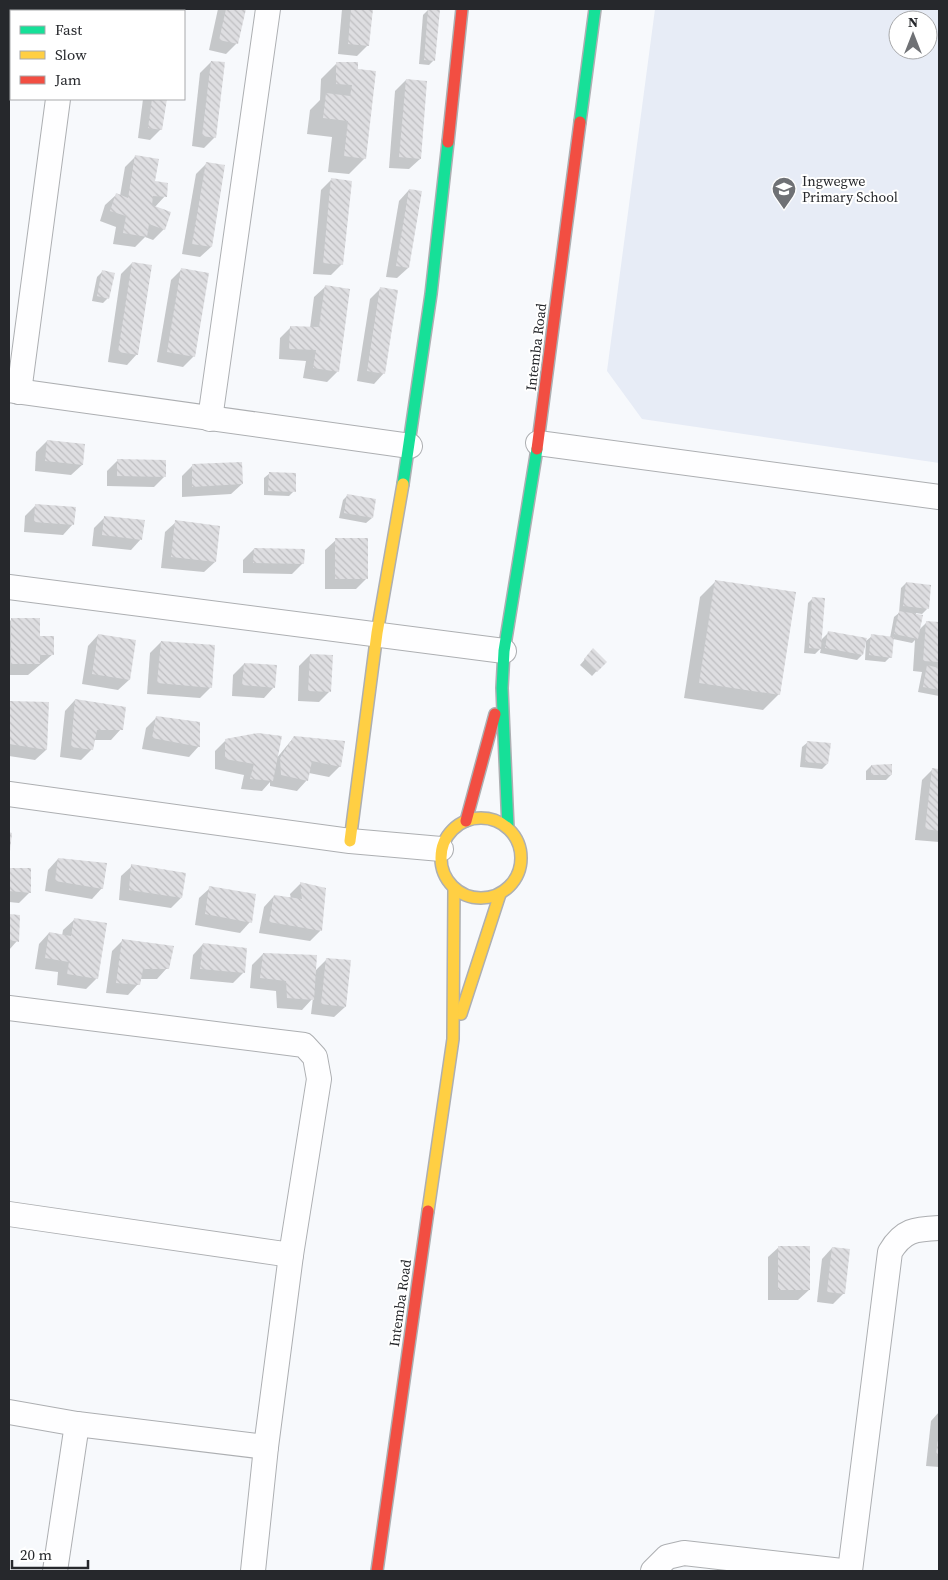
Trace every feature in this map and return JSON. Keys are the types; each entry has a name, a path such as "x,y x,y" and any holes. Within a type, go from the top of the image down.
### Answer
{"street":[{"path":"210,419 268,9"},
{"path":"350,842 378,633 410,446 431,294 462,9"},
{"name":"Intemba Road","path":"502,688 504,651 538,443 595,9"},
{"path":"58,100 14,391 410,446"},
{"path":"538,443 939,497"},
{"path":"9,587 378,633 429,643 504,651"},
{"path":"466,821 502,688"},
{"path":"453,1039 500,894 518,876 521,850 508,828 502,688"},
{"path":"9,794 350,842 441,849"},
{"path":"500,894 476,899 454,889 442,871 441,849 450,832 466,821 488,818 508,828"},
{"path":"453,1039 454,889"},
{"path":"9,1008 304,1045 315,1057 320,1080 291,1255 266,1447 253,1571"},
{"name":"Intemba Road","path":"377,1571 453,1039"},
{"path":"9,1214 291,1255"},
{"path":"850,1571 890,1252 899,1238 921,1228 939,1228"},
{"path":"9,1412 77,1424 266,1447"},
{"path":"55,1571 77,1424"},
{"path":"653,1571 667,1557 684,1553 842,1571"}],"shaded area":[{"name":"Ingwegwe Primary School","path":"655,9 939,9 939,463 642,419 607,371"}],"building":[{"path":"154,9 178,9 178,10"},
{"path":"226,9 246,9 238,44 219,40"},
{"path":"351,9 373,9 369,46 348,44"},
{"path":"428,9 440,10 435,61 424,60"},
{"path":"211,61 225,62 216,138 202,136"},
{"path":"336,62 358,62 358,69 376,71 366,159 344,156 348,121 323,118 326,93 350,96 352,85 336,84"},
{"path":"406,79 427,81 421,159 399,157"},
{"path":"152,100 167,100 162,130 148,128"},
{"path":"135,155 159,159 155,181 168,183 167,197 153,196 152,205 171,212 165,230 149,224 147,237 123,233 126,216 110,211 116,193 128,198"},
{"path":"206,162 225,165 212,247 192,244"},
{"path":"331,178 352,181 343,265 323,263"},
{"path":"409,189 422,191 409,268 396,266"},
{"path":"132,262 152,265 138,355 118,352"},
{"path":"181,268 209,273 195,357 167,352"},
{"path":"102,270 115,273 109,299 97,296"},
{"path":"325,285 350,289 339,372 313,368 316,350 289,349 290,326 319,327"},
{"path":"380,287 398,290 385,374 367,371"},
{"path":"47,440 85,444 83,465 45,461"},
{"path":"117,459 166,460 166,477 117,476"},
{"path":"242,462 243,484 192,487 192,464"},
{"path":"269,472 296,473 296,492 268,491"},
{"path":"347,494 376,499 373,518 344,513"},
{"path":"35,504 76,507 74,525 34,522"},
{"path":"104,516 145,520 142,540 102,535"},
{"path":"175,520 220,526 216,562 171,557"},
{"path":"335,538 368,538 368,579 335,579"},
{"path":"254,548 305,549 304,564 253,563"},
{"path":"715,580 796,592 780,695 699,683"},
{"path":"906,582 931,585 929,609 903,606"},
{"path":"812,597 825,598 821,649 809,648"},
{"path":"899,611 923,615 918,639 894,634"},
{"path":"11,618 40,618 40,636 54,636 54,655 40,655 40,664 11,664"},
{"path":"926,621 939,622 939,662 923,661"},
{"path":"828,631 867,638 863,655 825,648"},
{"path":"98,634 136,640 130,680 92,674"},
{"path":"871,634 894,637 892,658 869,655"},
{"path":"161,641 215,645 212,688 157,683"},
{"path":"593,648 607,662 597,672 584,659"},
{"path":"310,654 333,655 331,692 308,691"},
{"path":"244,663 277,665 275,688 242,685"},
{"path":"927,665 939,668 939,690 923,687"},
{"path":"75,699 126,707 123,730 97,730 93,750 71,747"},
{"path":"9,701 49,702 47,750 9,744"},
{"path":"156,716 200,722 200,747 152,738"},
{"path":"258,733 282,736 273,781 250,779 254,764 225,759 225,739"},
{"path":"294,736 345,741 341,767 312,761 308,781 281,775 280,758"},
{"path":"807,741 831,743 828,764 805,762"},
{"path":"892,764 892,775 871,775 871,765"},
{"path":"932,768 939,769 939,831 925,829"},
{"path":"9,832 12,833 10,851 9,851"},
{"path":"58,858 107,863 103,889 55,881"},
{"path":"131,864 186,873 182,898 129,890"},
{"path":"9,868 31,868 31,893 9,891"},
{"path":"300,882 326,888 322,931 269,922 274,895 302,899"},
{"path":"209,886 256,894 252,923 205,914"},
{"path":"9,914 20,915 19,942 9,940"},
{"path":"74,918 107,923 98,979 67,974 69,962 45,958 49,932 71,936"},
{"path":"122,939 174,946 169,969 143,969 140,985 116,983"},
{"path":"203,943 247,948 245,973 200,969"},
{"path":"263,953 317,955 314,1000 287,998 286,981 260,978"},
{"path":"326,958 351,960 346,1007 321,1004"},
{"path":"778,1246 810,1246 810,1290 778,1290"},
{"path":"832,1247 850,1249 845,1294 827,1292"},
{"path":"939,1439 939,1456 936,1455"}],"traffic: fast":[{"path":"580,122 595,9"},
{"path":"403,484 431,294 448,142"},
{"path":"508,828 502,688 504,651 537,449"}],"traffic: slow":[{"path":"350,841 377,633 403,484"},
{"path":"481,818 496,821 509,830 518,843 521,858 518,873 509,886 496,895 481,898 466,895 453,886 444,873 441,858 444,843 453,830 466,821 481,818"},
{"path":"428,1211 453,1039 454,889"},
{"path":"461,1014 500,894"}],"traffic: jam":[{"path":"448,142 462,9"},
{"path":"537,449 580,122"},
{"path":"466,821 495,714"},
{"path":"377,1571 428,1211"}],"place":[{"name":"Ingwegwe Primary School","path":"784,210"}]}
